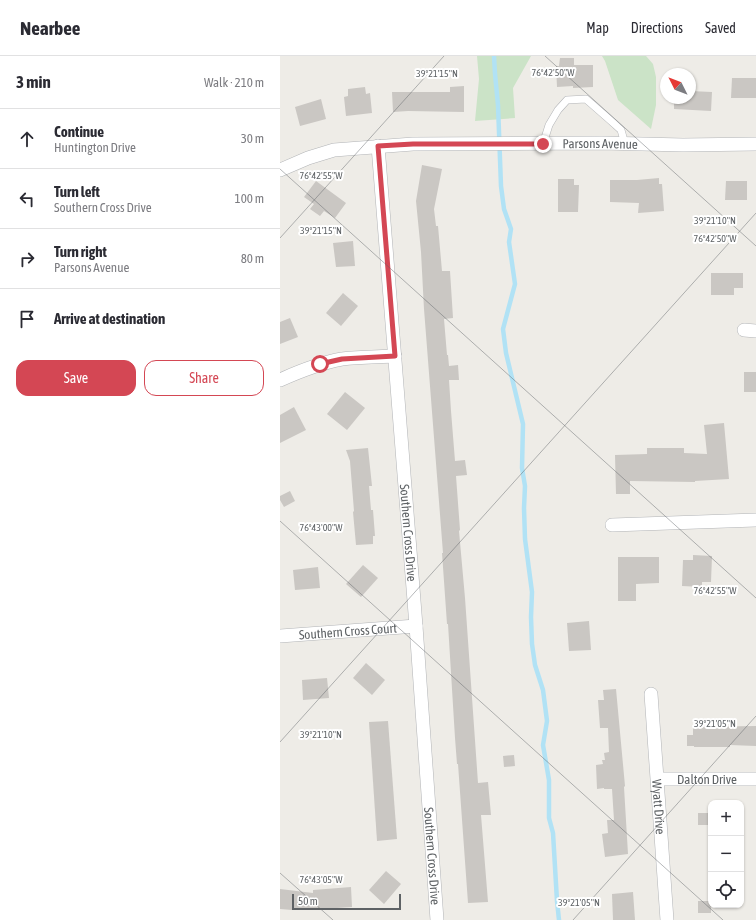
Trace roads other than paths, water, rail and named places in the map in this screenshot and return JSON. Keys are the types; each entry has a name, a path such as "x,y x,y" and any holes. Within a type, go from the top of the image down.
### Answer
{"street":[{"name":"Parsons Avenue","path":"280,170 308,158 334,150 413,144 756,144"},
{"name":"Southern Cross Drive","path":"378,146 416,626 437,920"},
{"path":"280,380 320,364 342,359 395,356"},
{"path":"612,525 756,520"},
{"name":"Southern Cross Court","path":"280,636 416,626"},
{"name":"Wyatt Drive","path":"651,694 667,920"},
{"name":"Dalton Drive","path":"658,779 756,779"}],"lane":[{"path":"543,144 549,125 558,110 567,100 586,98 621,130 625,144"}],"waterway":[{"path":"494,56 498,105 501,186 504,209 511,229 509,242 515,284 503,329 506,353 523,424 522,468 525,486 525,539 532,592 532,644 535,665 543,690 547,721 543,745 549,780 549,818 553,833 559,920"}]}
